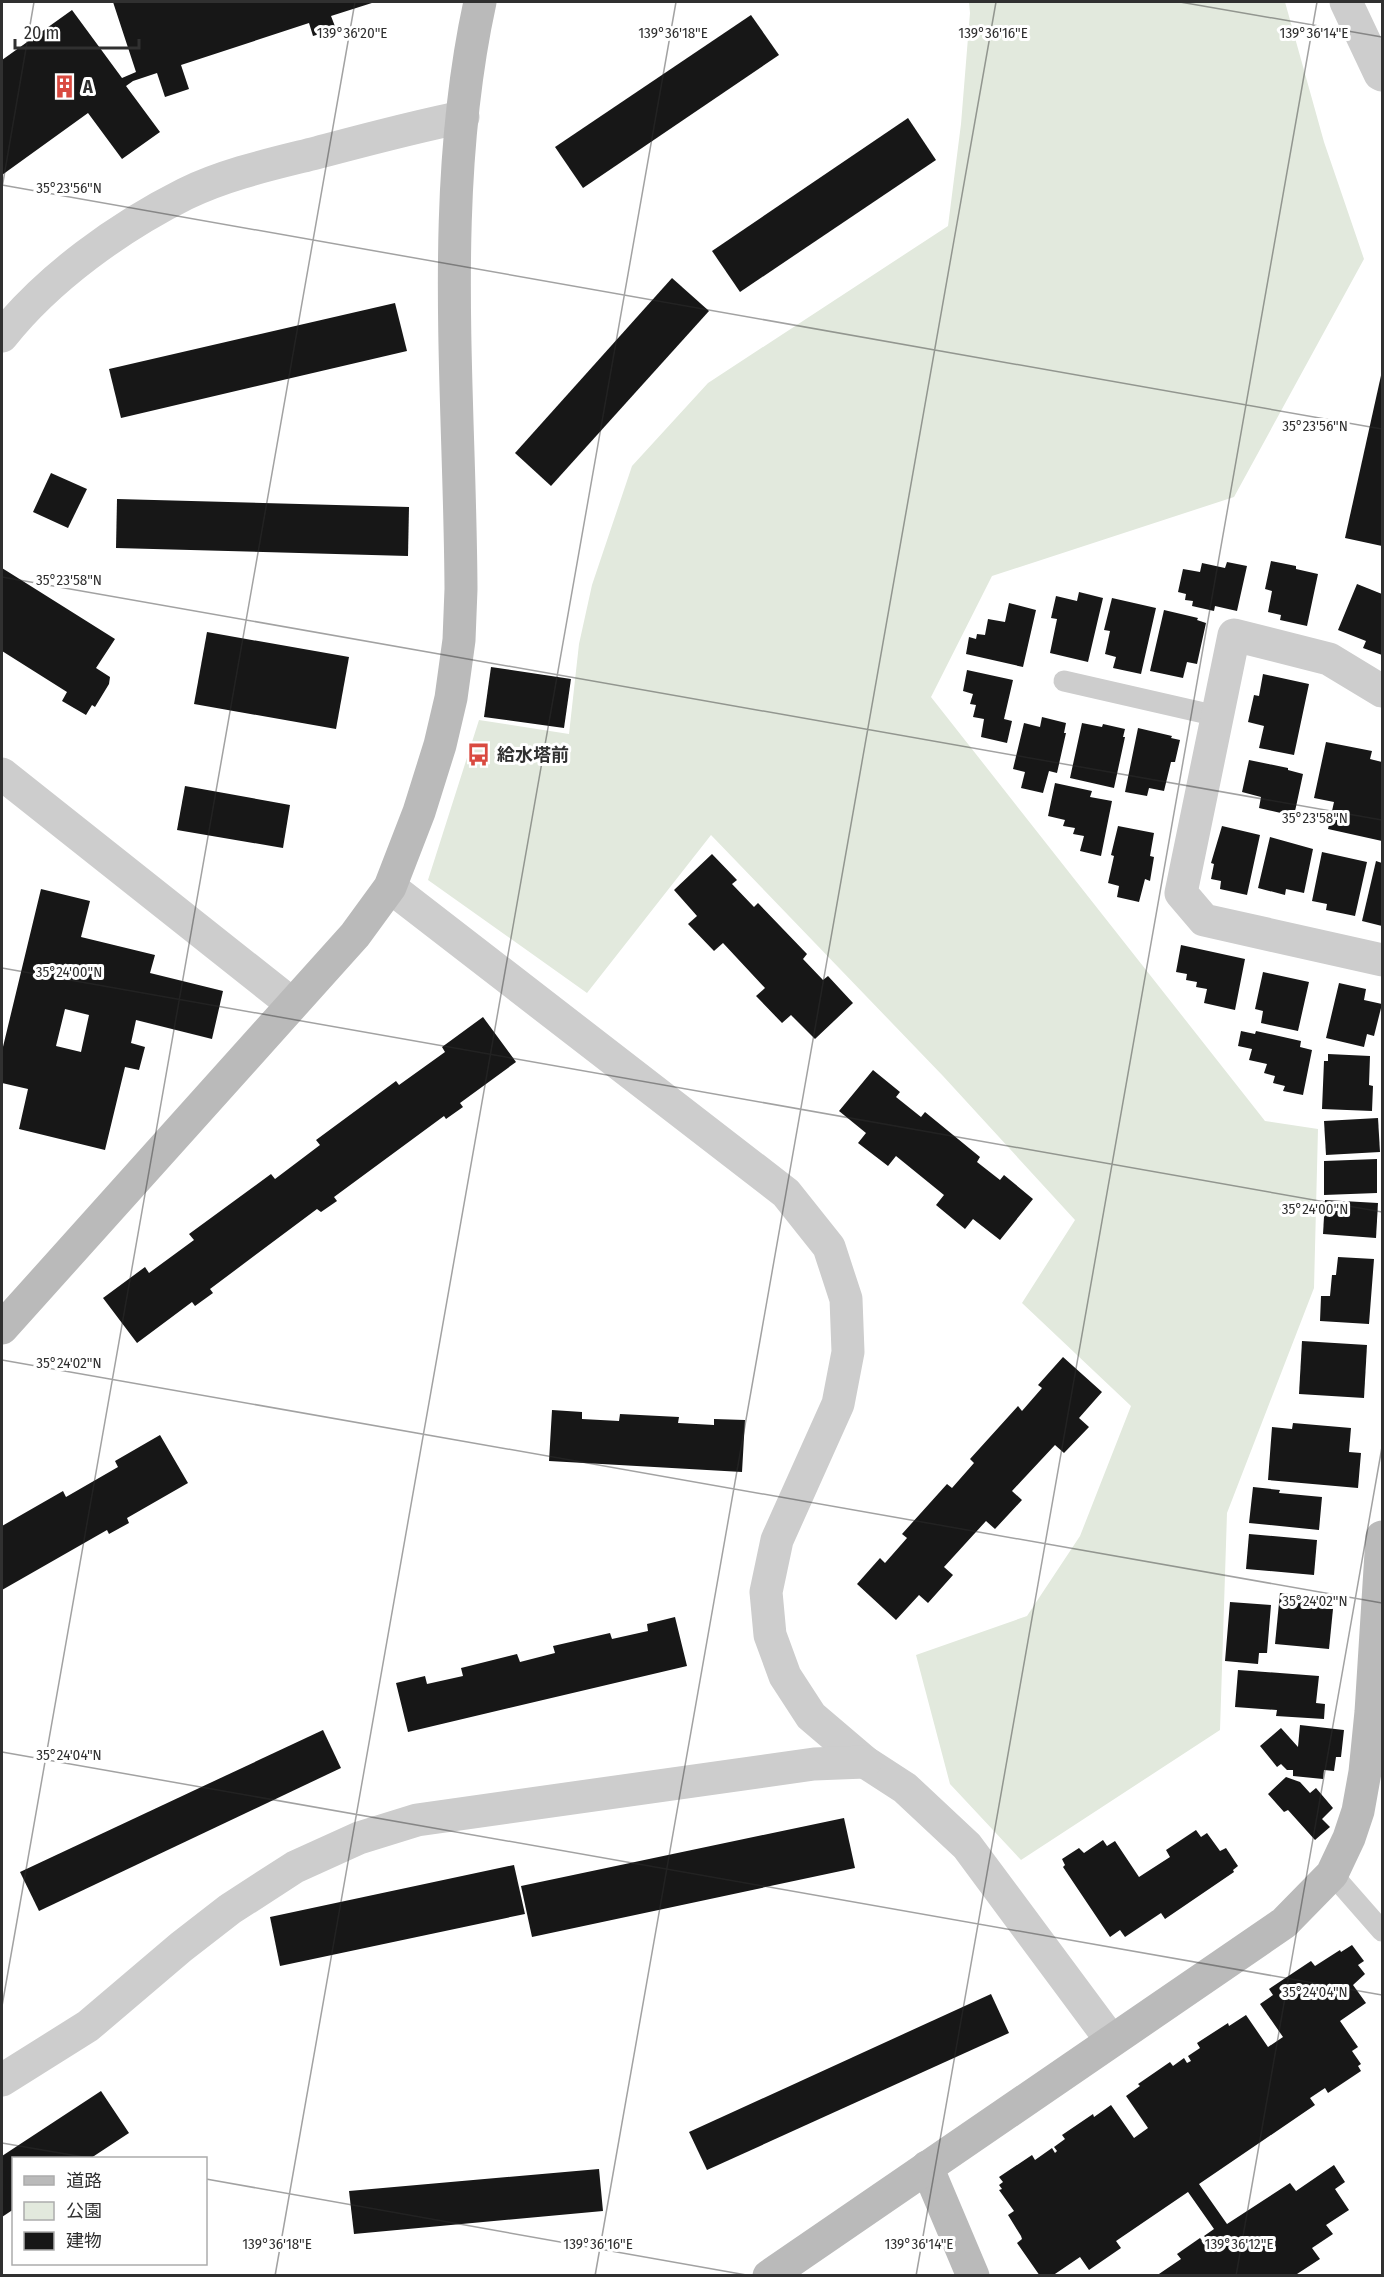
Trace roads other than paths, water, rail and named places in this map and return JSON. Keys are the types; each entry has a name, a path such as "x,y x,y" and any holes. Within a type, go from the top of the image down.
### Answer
{"street":[{"path":"2,1328 355,935 390,887 419,812 440,745 451,698 459,640 461,519 455,250 457,168 472,39 480,2"},
{"path":"1346,2 1380,74 1383,75"},
{"path":"2,336 15,319 67,271 128,226 187,194 254,169 463,117"},
{"path":"1383,691 1329,659 1234,635 1181,893 1204,920 1383,960"},
{"path":"2,774 292,1004"},
{"path":"390,887 786,1193 829,1247 846,1299 848,1352 838,1404 777,1540 766,1592 770,1635 785,1676 811,1716 865,1762 905,1788 967,1846 1111,2040"},
{"path":"769,2276 1284,1923 1332,1874 1349,1838 1358,1811 1365,1772 1383,1537"},
{"path":"2,2080 88,2026 181,1947 230,1909 295,1867 359,1838 417,1820 480,1810 814,1764 865,1762"},
{"path":"927,2167 973,2276"}],"lane":[{"path":"1064,681 1217,716"},
{"path":"1332,1874 1383,1931"}],"place":[{"name":"A","path":"65,87"},
{"name":"給水塔前","path":"479,755"}]}
